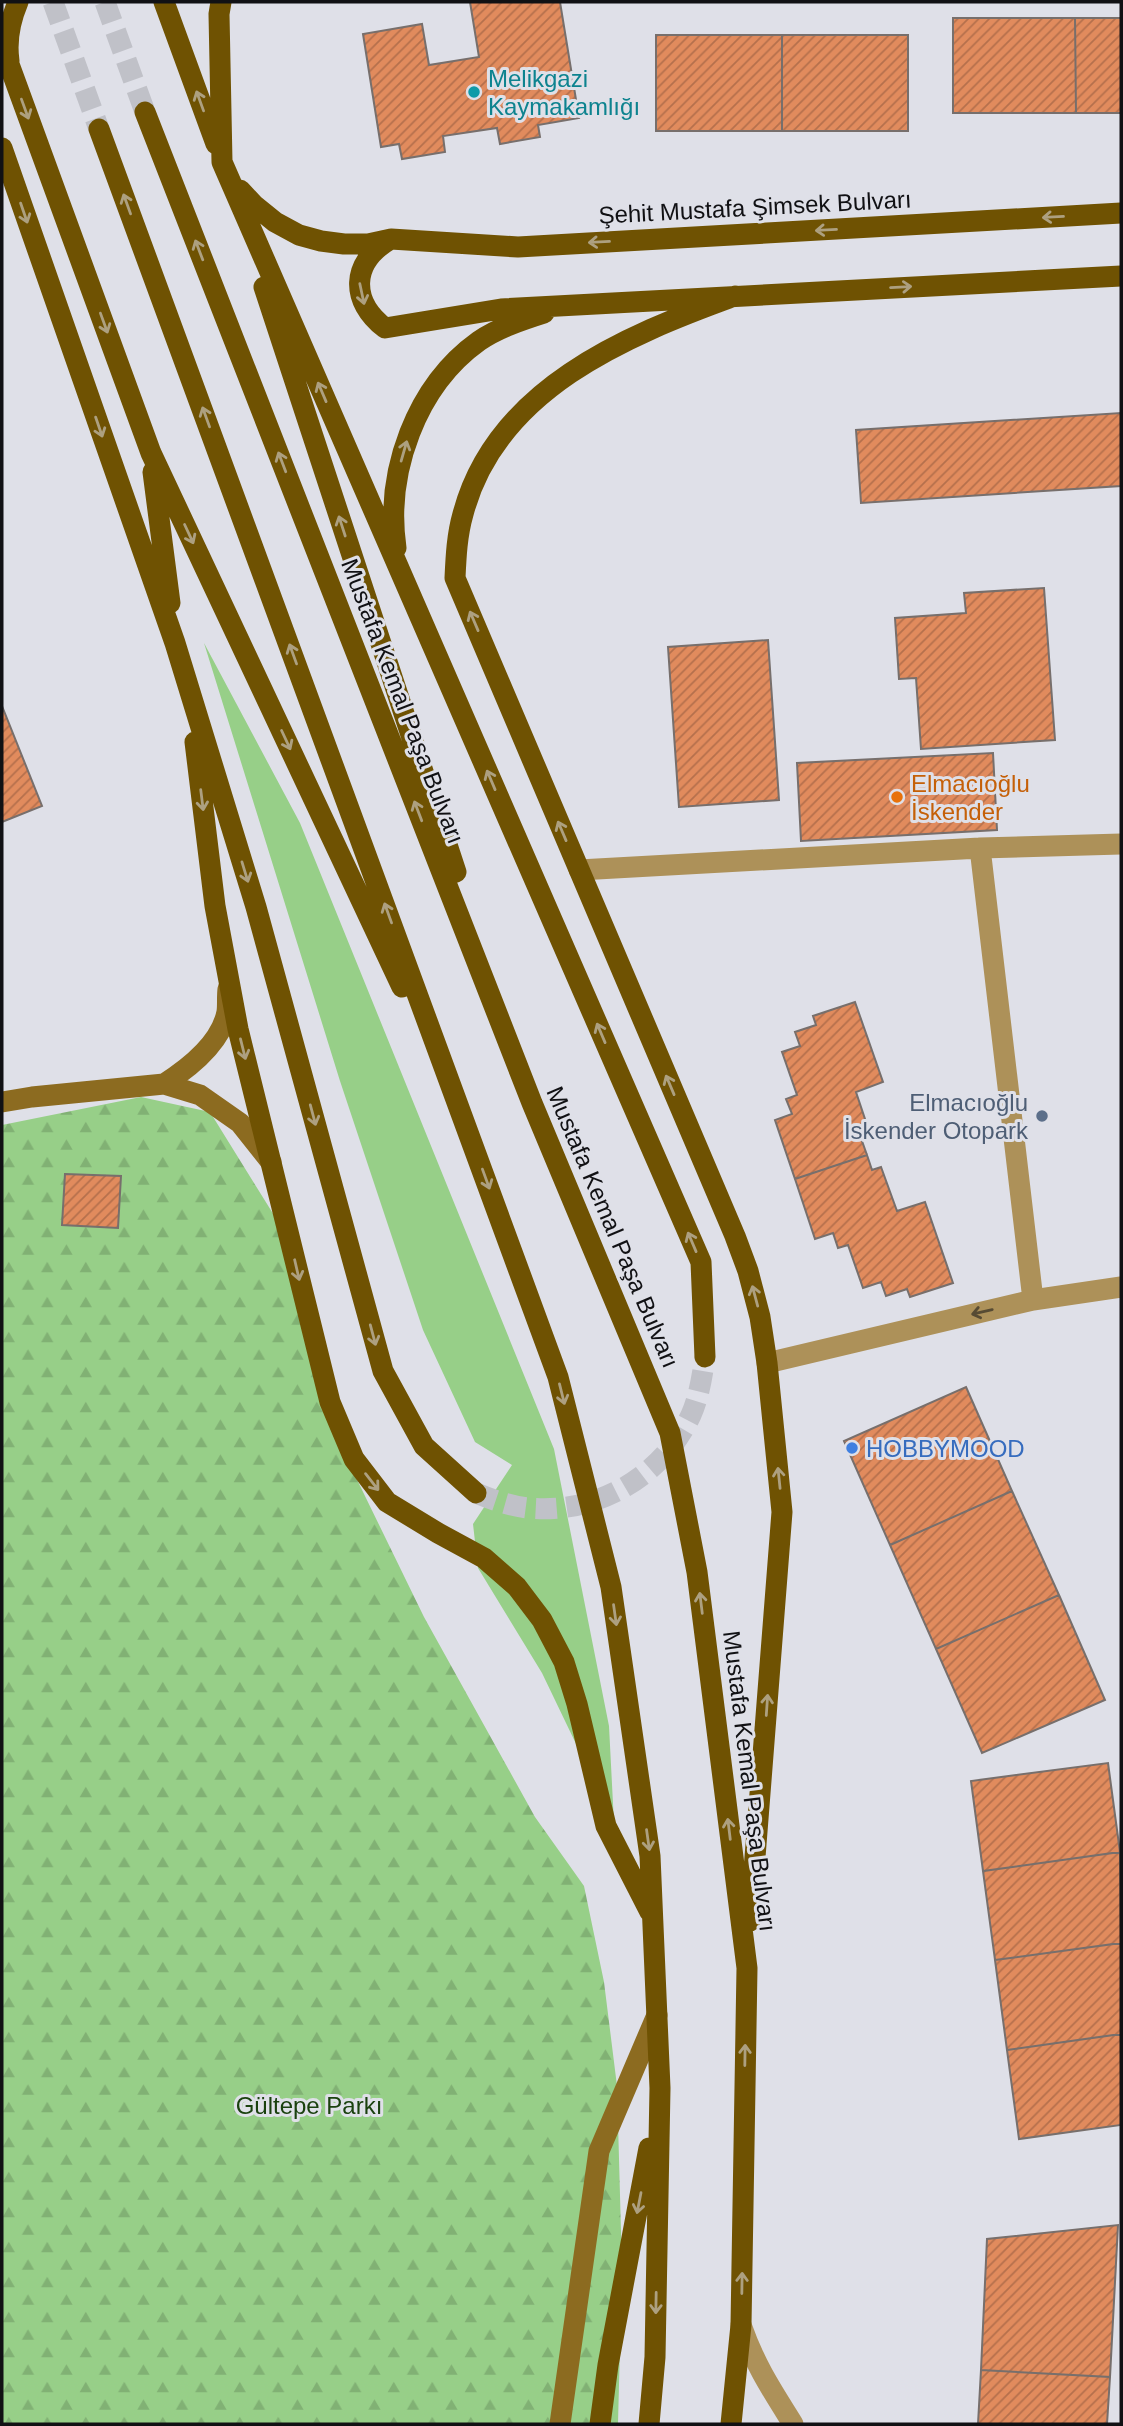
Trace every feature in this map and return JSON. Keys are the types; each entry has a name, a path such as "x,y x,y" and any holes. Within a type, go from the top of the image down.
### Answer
{"main road":[{"path":"12,72 8,39 11,18 18,2"},
{"path":"164,2 222,162 532,1103"},
{"path":"221,2 222,162 701,1262 705,1357"},
{"path":"2,46 151,453 463,1115"},
{"name":"Mustafa Kemal Paşa Bulvarı","path":"145,112 532,1103 670,1433 697,1572 747,1969 741,2325 732,2424"},
{"path":"99,129 558,1377 611,1587 650,1856 653,1916 660,2088 655,2357 649,2424"},
{"path":"2,148 175,643 256,907 383,1371 424,1446 476,1493"},
{"name":"Şehit Mustafa Şimsek Bulvarı","path":"222,162 236,186 275,222 299,234 344,244 368,244 391,239 518,247 1121,213"},
{"path":"391,239 377,247 368,258 361,271 359,287 363,303 371,317 385,328 501,309 1121,276"},
{"path":"735,296 646,331 579,366 535,399 510,426 473,484 457,545 455,578 735,1236 760,1317 782,1512 747,1969"},
{"path":"398,567 394,526 397,485 409,434 429,394 462,355 481,340 528,318 580,304"},
{"path":"151,453 175,643"},
{"path":"187,684 215,906 228,976 330,1402 354,1459 387,1502 484,1558 517,1587 542,1620 564,1662 577,1704 606,1826 653,1916"},
{"path":"600,2424 608,2365 660,2088"}],"street":[{"path":"579,870 980,848 1121,844"},
{"path":"980,848 1033,1300"},
{"path":"164,1084 186,1070 211,1045 227,1014 228,976"},
{"path":"2,1102 164,1084 200,1095 240,1123 271,1162"},
{"path":"767,1363 1033,1300 1121,1287"},
{"path":"560,2424 599,2151 657,2015"},
{"path":"741,2325 765,2382 793,2424"}],"green space":[{"path":"204,643 300,823 554,1449 609,1726 614,1823 542,1673 478,1568 473,1524 512,1465 475,1442 423,1330 340,1081"},
{"name":"Gültepe Parkı","path":"141,1097 210,1112 277,1220 325,1414 424,1617 535,1817 584,1886 604,1982 617,2086 622,2268 618,2424 2,2424 2,1125"}],"building":[{"name":"Melikgazi Kaymakamlığı","path":"470,2 560,2 579,118 538,125 540,137 500,144 497,128 443,136 445,152 402,159 399,144 381,147 363,34 422,24 429,65 479,57"},
{"path":"953,18 1075,18 1076,113 953,113"},
{"path":"1075,18 1121,18 1121,113 1076,113"},
{"path":"656,35 782,35 782,131 656,131"},
{"path":"782,35 908,35 908,131 782,131"},
{"path":"1121,413 1121,486 861,503 856,430"},
{"path":"1044,588 1055,740 921,749 916,678 899,679 895,618 966,613 964,593"},
{"path":"768,640 779,800 679,807 668,647"},
{"path":"2,706 42,806 2,822"},
{"name":"Elmacıoğlu İskender","path":"993,753 997,830 801,841 797,763"},
{"path":"855,1002 883,1082 856,1092 871,1137 862,1141 867,1155 795,1179 775,1120 792,1114 786,1099 797,1095 782,1052 800,1046 795,1032 816,1025 813,1016"},
{"path":"867,1155 872,1170 881,1167 897,1211 925,1202 953,1283 910,1297 907,1289 886,1296 881,1282 863,1288 848,1245 838,1248 833,1233 815,1239 795,1179"},
{"path":"65,1174 121,1176 118,1228 62,1225"},
{"path":"966,1387 1012,1491 890,1545 844,1441"},
{"path":"1012,1491 1059,1595 936,1649 890,1545"},
{"path":"1059,1595 1105,1700 982,1753 936,1649"},
{"path":"1108,1763 1120,1852 983,1871 971,1781"},
{"path":"1120,1852 1121,1943 995,1960 983,1871"},
{"path":"1121,1943 1121,2034 1007,2050 995,1960"},
{"path":"1121,2034 1121,2125 1019,2139 1007,2050"},
{"path":"1118,2225 1110,2377 981,2370 987,2239"},
{"path":"981,2370 1110,2377 1107,2424 978,2424"}],"tunnel":[{"path":"53,2 99,129"},
{"path":"105,2 145,112"},
{"path":"476,1493 515,1506 553,1509 602,1498 624,1487 645,1474 663,1457 678,1437 696,1401 705,1357"}],"place":[{"name":"Melikgazi Kaymakamlığı","path":"474,92"},
{"name":"Elmacıoğlu İskender","path":"897,797"},
{"name":"Elmacıoğlu İskender Otopark","path":"1042,1116"},
{"name":"HOBBYMOOD","path":"852,1448"}]}
